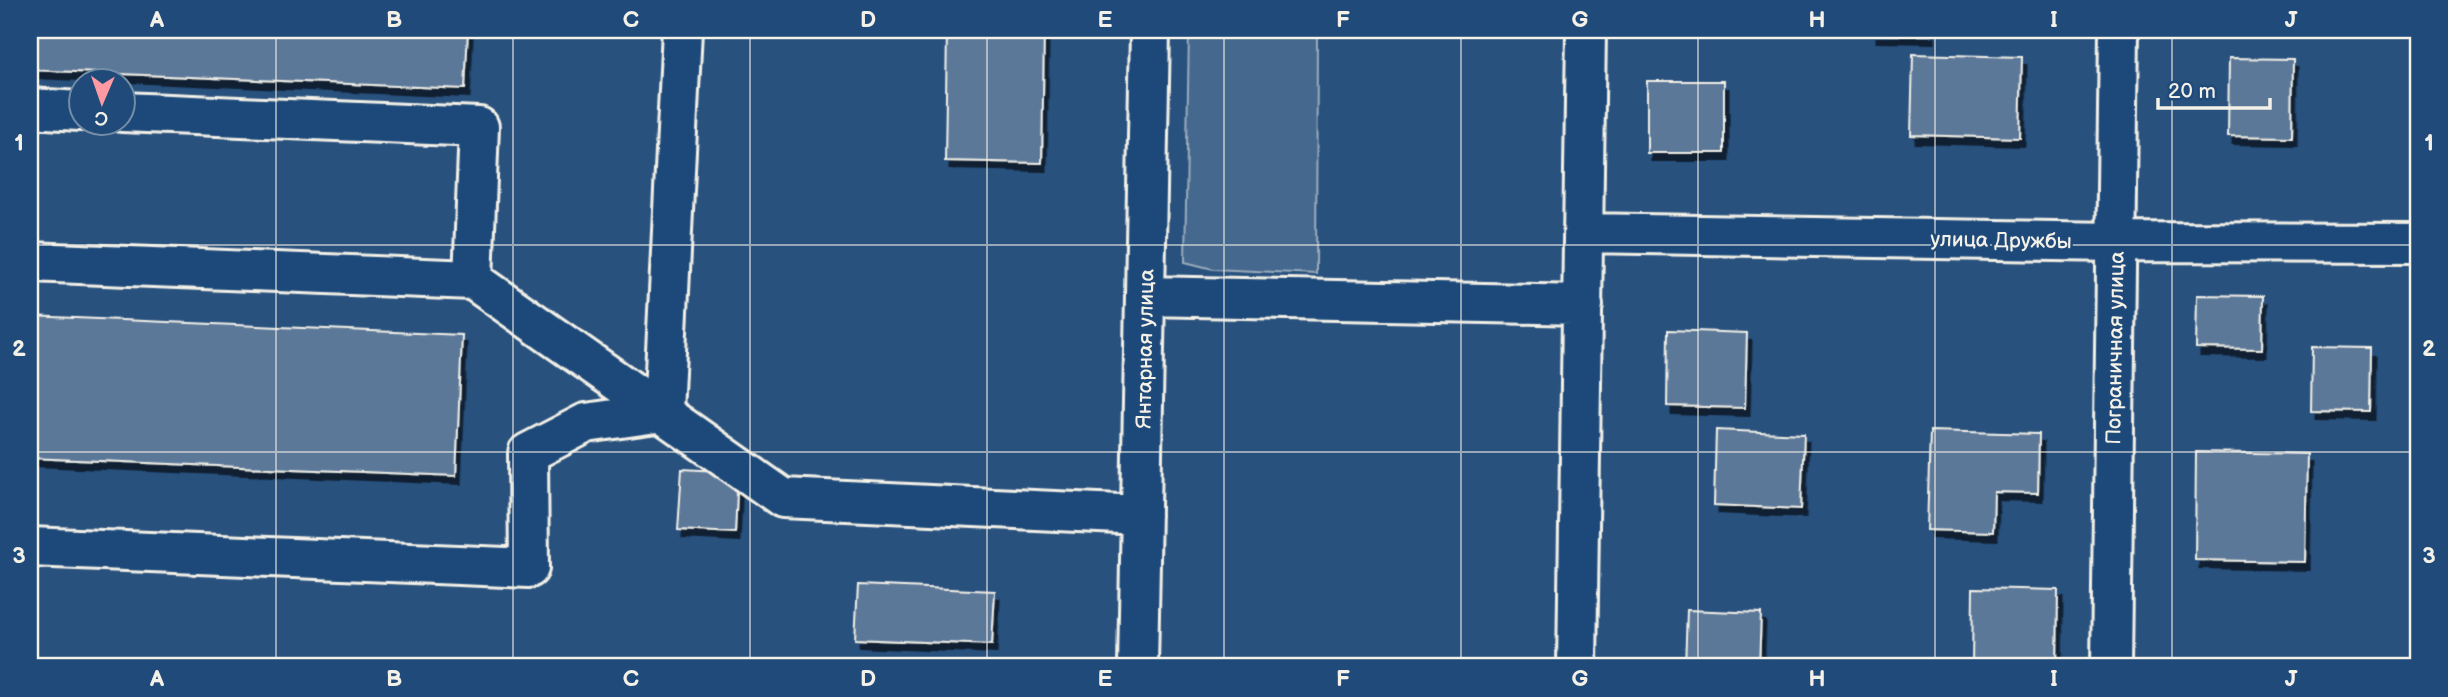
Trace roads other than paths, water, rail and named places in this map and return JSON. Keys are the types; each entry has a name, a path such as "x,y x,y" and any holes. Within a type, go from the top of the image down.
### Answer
{"street":[{"path":"663,412 682,30"},
{"name":"Янтарная улица","path":"1138,667 1150,30"},
{"path":"1577,667 1586,30"},
{"name":"Пограничная улица","path":"2110,667 2119,30"},
{"path":"30,108 66,110"},
{"path":"136,113 479,127 473,280"},
{"name":"улица Дружбы","path":"1584,233 2116,242 2418,243"},
{"path":"30,262 473,280 783,498 1141,516"},
{"path":"1146,296 1583,305"},
{"path":"30,547 529,568 528,453 586,423 663,412"}]}
